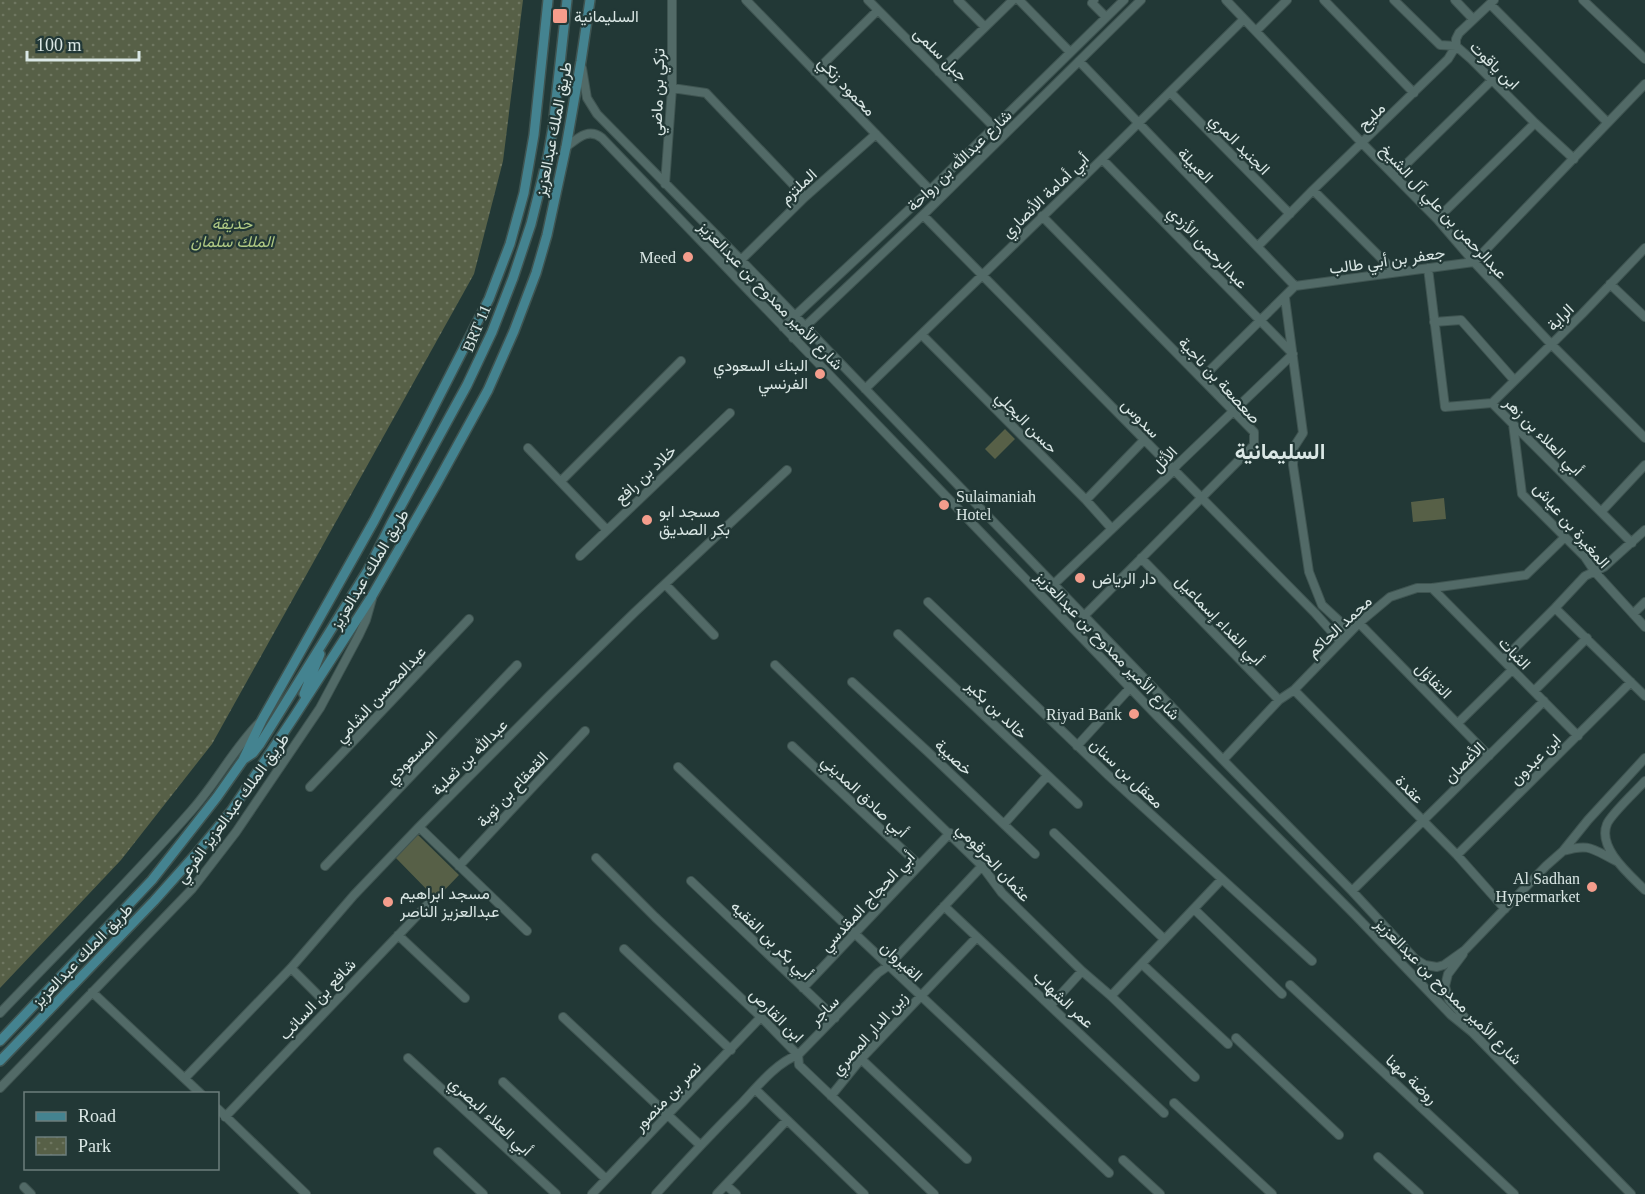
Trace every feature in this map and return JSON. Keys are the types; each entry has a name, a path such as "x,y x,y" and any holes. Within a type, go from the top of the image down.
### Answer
{"main road":[{"name":"طريق الملك عبدالعزيز","path":"0,1041 152,880 243,760 262,720 374,521 423,428 489,298 510,244 524,193 534,135 548,0"},
{"name":"BRT 11","path":"243,760 260,744 368,570 467,385 492,332 531,224 548,156 567,0"},
{"name":"طريق الملك عبدالعزيز","path":"0,1061 154,902 232,810 372,596 437,483 488,390 536,273 566,147 590,0"},
{"name":"BRT 11","path":"294,717 326,638"}],"street":[{"name":"تركي بن ماضي","path":"665,184 672,88 672,0"},
{"name":"محمود زنكي","path":"746,0 930,190"},
{"name":"جبل سلمى","path":"868,0 994,126"},
{"path":"958,0 985,27"},
{"path":"939,72 1013,0"},
{"path":"1019,0 1070,52"},
{"path":"1094,0 1092,3 1106,18"},
{"name":"شارع عبدالله بن رواحة","path":"783,327 930,190 1124,0"},
{"name":"شارع عبدالله بن رواحة","path":"793,338 923,215 1141,0"},
{"name":"عبدالرحمن بن علي آل الشيخ","path":"1226,0 1437,219 1551,344 1645,438"},
{"path":"1256,31 1287,0"},
{"path":"1324,0 1414,93"},
{"name":"ابن ياقوت","path":"1394,0 1440,45 1456,46 1471,59 1574,159"},
{"path":"1455,0 1473,20"},
{"path":"1583,0 1645,59"},
{"path":"1492,2 1607,122"},
{"name":"مليح","path":"1258,246 1448,59 1456,46 1459,33 1492,2"},
{"path":"815,72 878,10"},
{"name":"أبي أمامة الأنصاري","path":"864,389 1244,19"},
{"name":"شارع الأمير ممدوح بن عبدالعزيز","path":"581,61 587,98 597,114 1352,891 1415,959 1437,968 1465,950"},
{"name":"العبيلة","path":"1079,62 1295,286"},
{"path":"1395,175 1492,80"},
{"path":"672,88 706,93 805,197"},
{"path":"1474,262 1607,122 1644,88"},
{"name":"الجنيد المري","path":"1170,92 1290,214"},
{"path":"1437,219 1535,123"},
{"name":"شارع الأمير ممدوح بن عبدالعزيز","path":"566,147 587,133 597,134 602,138 1130,688 1451,1015 1472,1032 1631,1194"},
{"name":"الملتزم","path":"741,260 805,197 876,134"},
{"name":"عبدالرحمن الأزدي","path":"1102,159 1293,354"},
{"path":"1313,190 1395,272"},
{"name":"سدوس","path":"923,215 1340,641"},
{"name":"صعصعة بن ناجية","path":"1042,216 1254,432 1254,445 1084,616"},
{"name":"الراية","path":"1492,403 1643,253"},
{"name":"جعفر بن أبي طالب","path":"1295,286 1474,262"},
{"name":"أبي العلاء بن زهر","path":"1428,268 1445,407 1492,403 1632,543"},
{"path":"1610,284 1645,317"},
{"path":"1202,378 1295,286"},
{"path":"1285,298 1303,433 1294,447 1293,465 1309,572 1322,605 1350,631"},
{"path":"1434,322 1461,320 1514,380"},
{"name":"حسن البجلي","path":"922,335 1112,529"},
{"name":"الأثل","path":"1054,584 1293,354"},
{"path":"561,481 681,361"},
{"name":"خلاد بن رافع","path":"580,556 730,413"},
{"name":"المغيرة بن عياش","path":"1513,424 1522,494 1586,557 1595,572 1645,627"},
{"path":"1086,500 1144,440"},
{"path":"528,448 607,530"},
{"path":"1601,512 1645,465"},
{"name":"عبدالله بن ثعلبة","path":"185,1078 291,968 418,827 549,695 787,470"},
{"path":"1503,660 1585,576 1604,567 1645,530"},
{"name":"محمد الحاكم","path":"1223,760 1279,700 1294,690 1350,631 1390,597 1417,588 1526,575 1565,537"},
{"name":"أبي الفداء إسماعيل","path":"1141,558 1279,700"},
{"path":"665,584 714,635"},
{"name":"الثبات","path":"1432,588 1578,736"},
{"name":"طريق الملك عبدالعزيز الفرعي","path":"0,1088 192,889 236,832 320,708 366,620 372,596"},
{"name":"معقل بن سنان","path":"928,602 1077,746 1312,961"},
{"path":"1633,614 1645,602"},
{"path":"1555,608 1645,696"},
{"name":"عبدالمحسن الشامي","path":"310,787 469,619"},
{"name":"التفاؤل","path":"1359,623 1489,756"},
{"name":"خالد بن بكير","path":"898,634 1078,804"},
{"path":"1534,691 1587,638"},
{"name":"المسعودي","path":"325,866 517,665"},
{"name":"عثمان الحرقومي","path":"775,665 950,833 982,866 1002,893 1195,1077"},
{"path":"1458,723 1512,670"},
{"name":"خصيبة","path":"852,682 1035,854"},
{"name":"ابن عبدون","path":"1457,855 1631,682"},
{"path":"1077,746 1130,688"},
{"name":"عقدة","path":"1294,690 1457,855 1505,909"},
{"name":"الأغصان","path":"1352,891 1544,701"},
{"name":"طريق الملك عبدالعزيز الفرعي","path":"0,1013 143,865 194,808 245,738 262,720"},
{"name":"القعقاع بن توبة","path":"459,866 585,731"},
{"name":"أبي صادق المديني","path":"792,746 919,865"},
{"path":"1472,1032 1467,1020 1449,1000 1445,986 1448,975 1465,950 1563,851 1645,758"},
{"name":"القيروان","path":"678,767 1109,1173"},
{"path":"1004,824 1047,776"},
{"path":"1645,781 1608,822 1605,835 1611,853 1645,890"},
{"path":"418,827 527,931"},
{"name":"أبي الحجاج المقدسي","path":"803,988 950,833"},
{"path":"1054,833 1164,939"},
{"path":"1563,851 1589,847 1617,861"},
{"name":"ابن القارص","path":"596,858 761,1017 798,1055 799,1065 934,1194"},
{"name":"ساجر","path":"656,1194 755,1089 787,1059 798,1055 878,973 888,966 982,866"},
{"path":"1111,996 1222,879"},
{"name":"أبي بكر بن الفقيه","path":"691,881 835,1018"},
{"name":"شافع بن السائب","path":"225,1117 430,902"},
{"name":"عمر الشهاب","path":"944,906 1164,1113"},
{"path":"1194,909 1282,994"},
{"path":"398,934 465,998"},
{"name":"زين الدار المصري","path":"831,1096 861,1059 977,937"},
{"path":"624,949 730,1050"},
{"path":"1142,964 1228,1044"},
{"path":"291,968 329,1006"},
{"path":"1051,1005 1082,971"},
{"name":"روضة مهنا","path":"1290,986 1514,1194"},
{"path":"92,992 199,1092"},
{"path":"563,1017 700,1145"},
{"name":"نصر بن منصور","path":"592,1194 761,1017"},
{"path":"1236,1038 1339,1135"},
{"name":"أبي العلاء البصري","path":"408,1058 556,1194"},
{"path":"861,1059 967,1159"},
{"path":"503,1082 606,1179"},
{"path":"755,1089 864,1194"},
{"path":"1174,1103 1272,1194"},
{"path":"219,1110 306,1194"},
{"path":"717,1194 787,1120"},
{"path":"438,1152 483,1194"},
{"path":"1378,1157 1419,1194"},
{"path":"1123,1160 1160,1194"},
{"path":"726,1185 736,1194"},
{"path":"24,1186 32,1194"}],"green space":[{"name":"حديقة الملك سلمان","path":"0,0 523,0 503,161 474,274 212,744 121,860 0,988"},
{"path":"1005,429 1015,439 995,459 985,449"},
{"path":"1444,498 1446,519 1413,522 1411,502"},
{"path":"416,833 459,875 436,899 394,856"}],"place":[{"name":"السليمانية","path":"560,16"},
{"name":"Meed","path":"688,257"},
{"name":"البنك السعودي الفرنسي","path":"820,374"},
{"name":"Sulaimaniah Hotel","path":"944,505"},
{"name":"مسجد ابو بكر الصديق","path":"647,520"},
{"name":"دار الرياض","path":"1080,578"},
{"name":"Riyad Bank","path":"1134,714"},
{"name":"Al Sadhan Hypermarket","path":"1592,887"},
{"name":"مسجد ابراهيم عبدالعزيز الناصر","path":"388,902"}],"district":[{"name":"السليمانية","path":"1280,451"}]}
